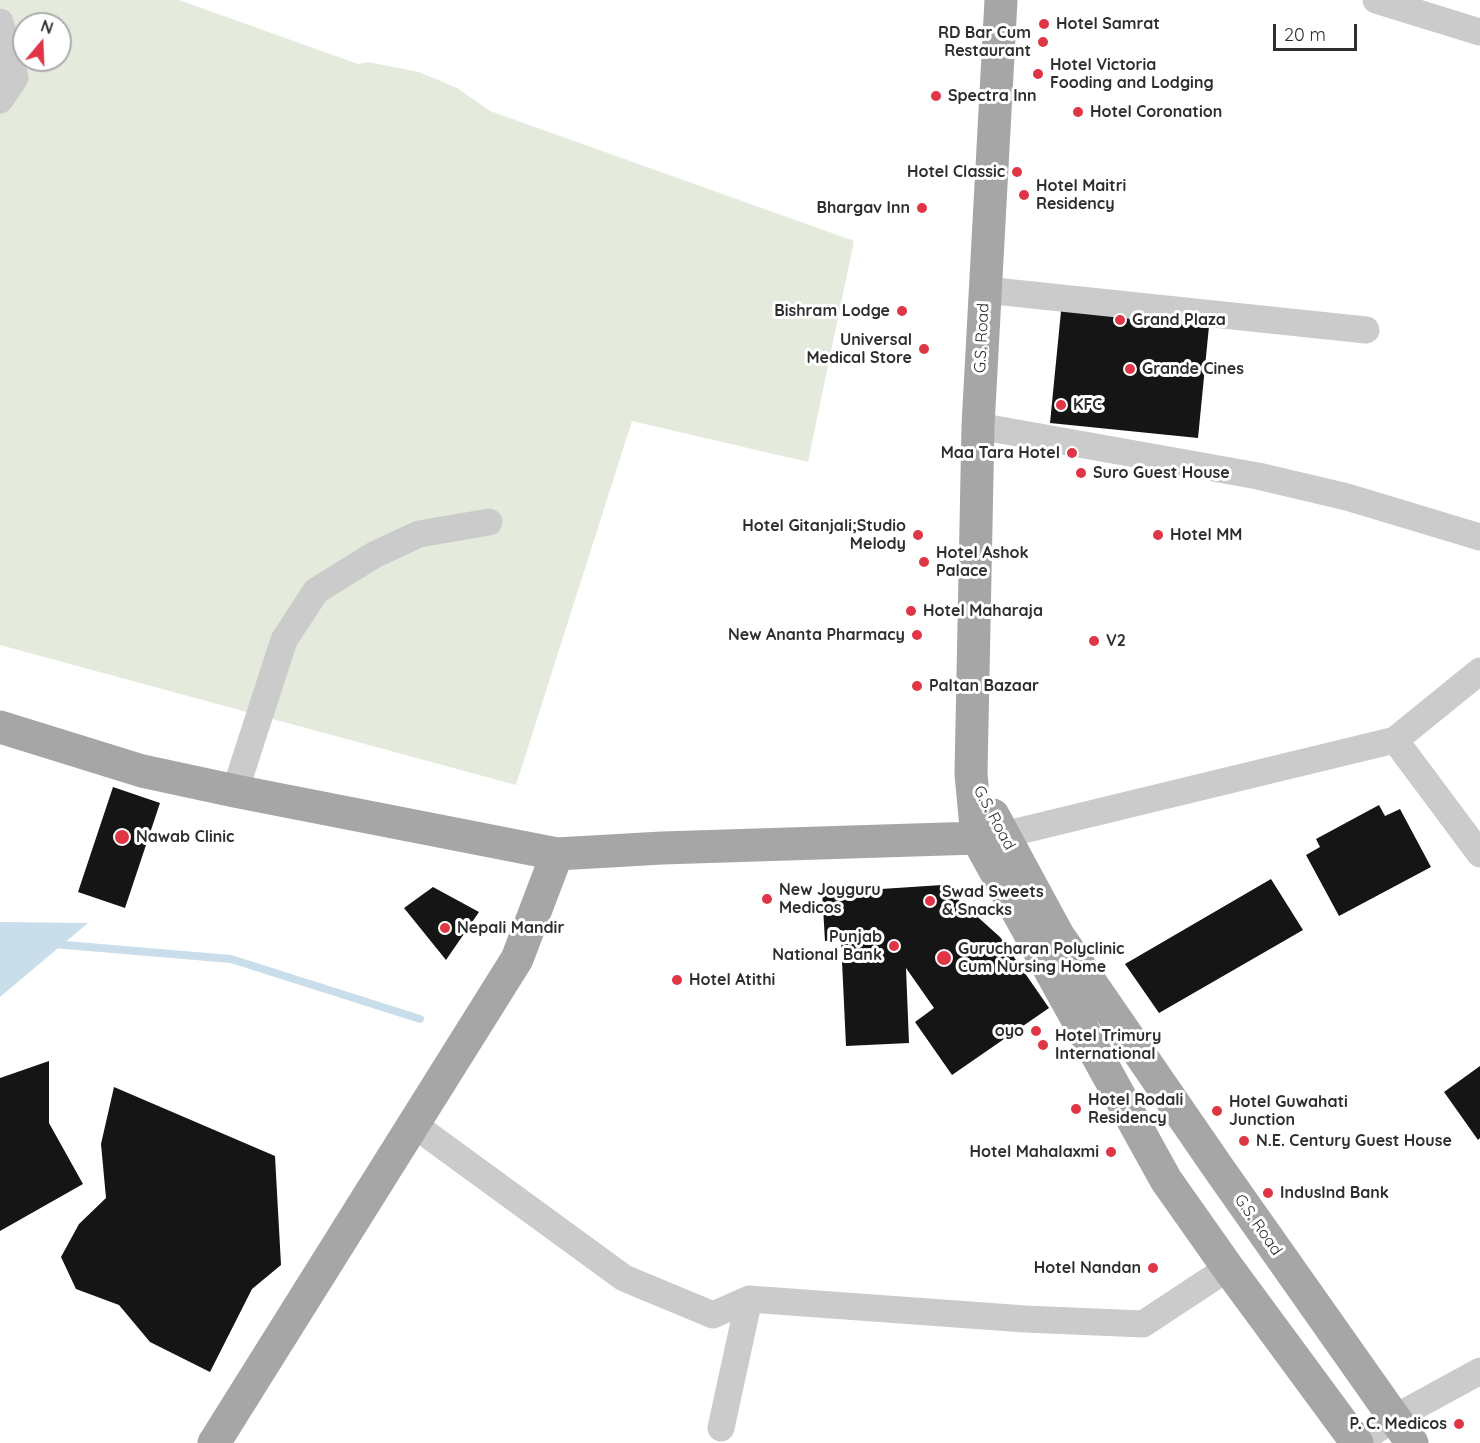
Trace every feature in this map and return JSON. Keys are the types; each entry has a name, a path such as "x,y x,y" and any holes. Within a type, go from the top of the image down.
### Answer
{"main road":[{"name":"G.S. Road","path":"1001,0 978,426 971,774 990,837 1166,1180 1357,1443"},
{"path":"0,727 142,771 557,854 990,837"},
{"name":"G.S. Road","path":"990,837 1205,1149 1403,1430"},
{"path":"214,1443 517,959 557,854"}],"street":[{"path":"1376,0 1480,32"},
{"path":"0,22 15,78 0,100"},
{"path":"985,290 1366,330"},
{"path":"978,426 1257,476 1347,497 1480,537"},
{"path":"235,791 284,640 316,591 374,555 419,534 489,522"},
{"path":"990,837 1395,740 1480,670"},
{"path":"1395,740 1480,854"},
{"path":"413,1124 624,1278 713,1315 749,1299 1025,1319 1143,1324 1228,1268"},
{"path":"721,1428 749,1299"},
{"path":"1357,1443 1403,1430 1480,1371"}],"green space":[{"path":"0,0 179,0 358,64 368,62 419,72 457,88 490,111 854,241 808,462 632,421 516,785 0,645"}],"water":[{"path":"0,922 88,923 0,997"}],"building":[{"name":"Grande Cines","path":"1062,301 1210,316 1198,438 1050,423"},
{"path":"113,787 160,803 125,908 78,892"},
{"path":"1379,805 1385,816 1400,809 1431,867 1339,916 1306,855 1320,847 1316,839"},
{"path":"1271,879 1303,930 1159,1013 1125,964"},
{"path":"942,885 1000,937 1049,1008 952,1075 915,1022 934,1008 906,968 909,1043 846,1046 841,940 825,941 822,891 856,898 881,889"},
{"path":"433,887 479,912 446,960 404,908"},
{"path":"49,1061 49,1123 83,1184 0,1231 0,1078"},
{"path":"1480,1066 1480,1138 1478,1140 1444,1092"},
{"path":"114,1087 275,1156 281,1265 252,1289 210,1372 150,1342 119,1305 76,1289 61,1257 79,1224 106,1198 101,1144"}],"waterway":[{"path":"53,944 231,959 420,1019"}],"place":[{"name":"Hotel Samrat","path":"1044,24"},
{"name":"RD Bar Cum Restaurant","path":"1043,42"},
{"name":"Hotel Victoria Fooding and Lodging","path":"1038,74"},
{"name":"Spectra Inn","path":"936,96"},
{"name":"Hotel Coronation","path":"1078,112"},
{"name":"Hotel Classic","path":"1017,172"},
{"name":"Hotel Maitri Residency","path":"1024,195"},
{"name":"Bhargav Inn","path":"922,208"},
{"name":"Bishram Lodge","path":"902,311"},
{"name":"Grand Plaza","path":"1120,320"},
{"name":"Universal Medical Store","path":"924,349"},
{"name":"Grande Cines","path":"1130,369"},
{"name":"KFC","path":"1061,405"},
{"name":"Maa Tara Hotel","path":"1072,453"},
{"name":"Suro Guest House","path":"1081,473"},
{"name":"Hotel Gitanjali;Studio Melody","path":"918,535"},
{"name":"Hotel MM","path":"1158,535"},
{"name":"Hotel Ashok Palace","path":"924,562"},
{"name":"Hotel Maharaja","path":"911,611"},
{"name":"New Ananta Pharmacy","path":"917,635"},
{"name":"V2","path":"1094,641"},
{"name":"Paltan Bazaar","path":"917,686"},
{"name":"Nawab Clinic","path":"122,837"},
{"name":"New Joyguru Medicos","path":"767,899"},
{"name":"Swad Sweets & Snacks","path":"930,901"},
{"name":"Nepali Mandir","path":"445,928"},
{"name":"Punjab National Bank","path":"894,946"},
{"name":"Gurucharan Polyclinic Cum Nursing Home","path":"944,958"},
{"name":"Hotel Atithi","path":"677,980"},
{"name":"oyo","path":"1036,1031"},
{"name":"Hotel Trimury International","path":"1043,1045"},
{"name":"Hotel Rodali Residency","path":"1076,1109"},
{"name":"Hotel Guwahati Junction","path":"1217,1111"},
{"name":"N.E. Century Guest House","path":"1244,1141"},
{"name":"Hotel Mahalaxmi","path":"1111,1152"},
{"name":"IndusInd Bank","path":"1268,1193"},
{"name":"Hotel Nandan","path":"1153,1268"},
{"name":"P. C. Medicos","path":"1459,1424"}]}
